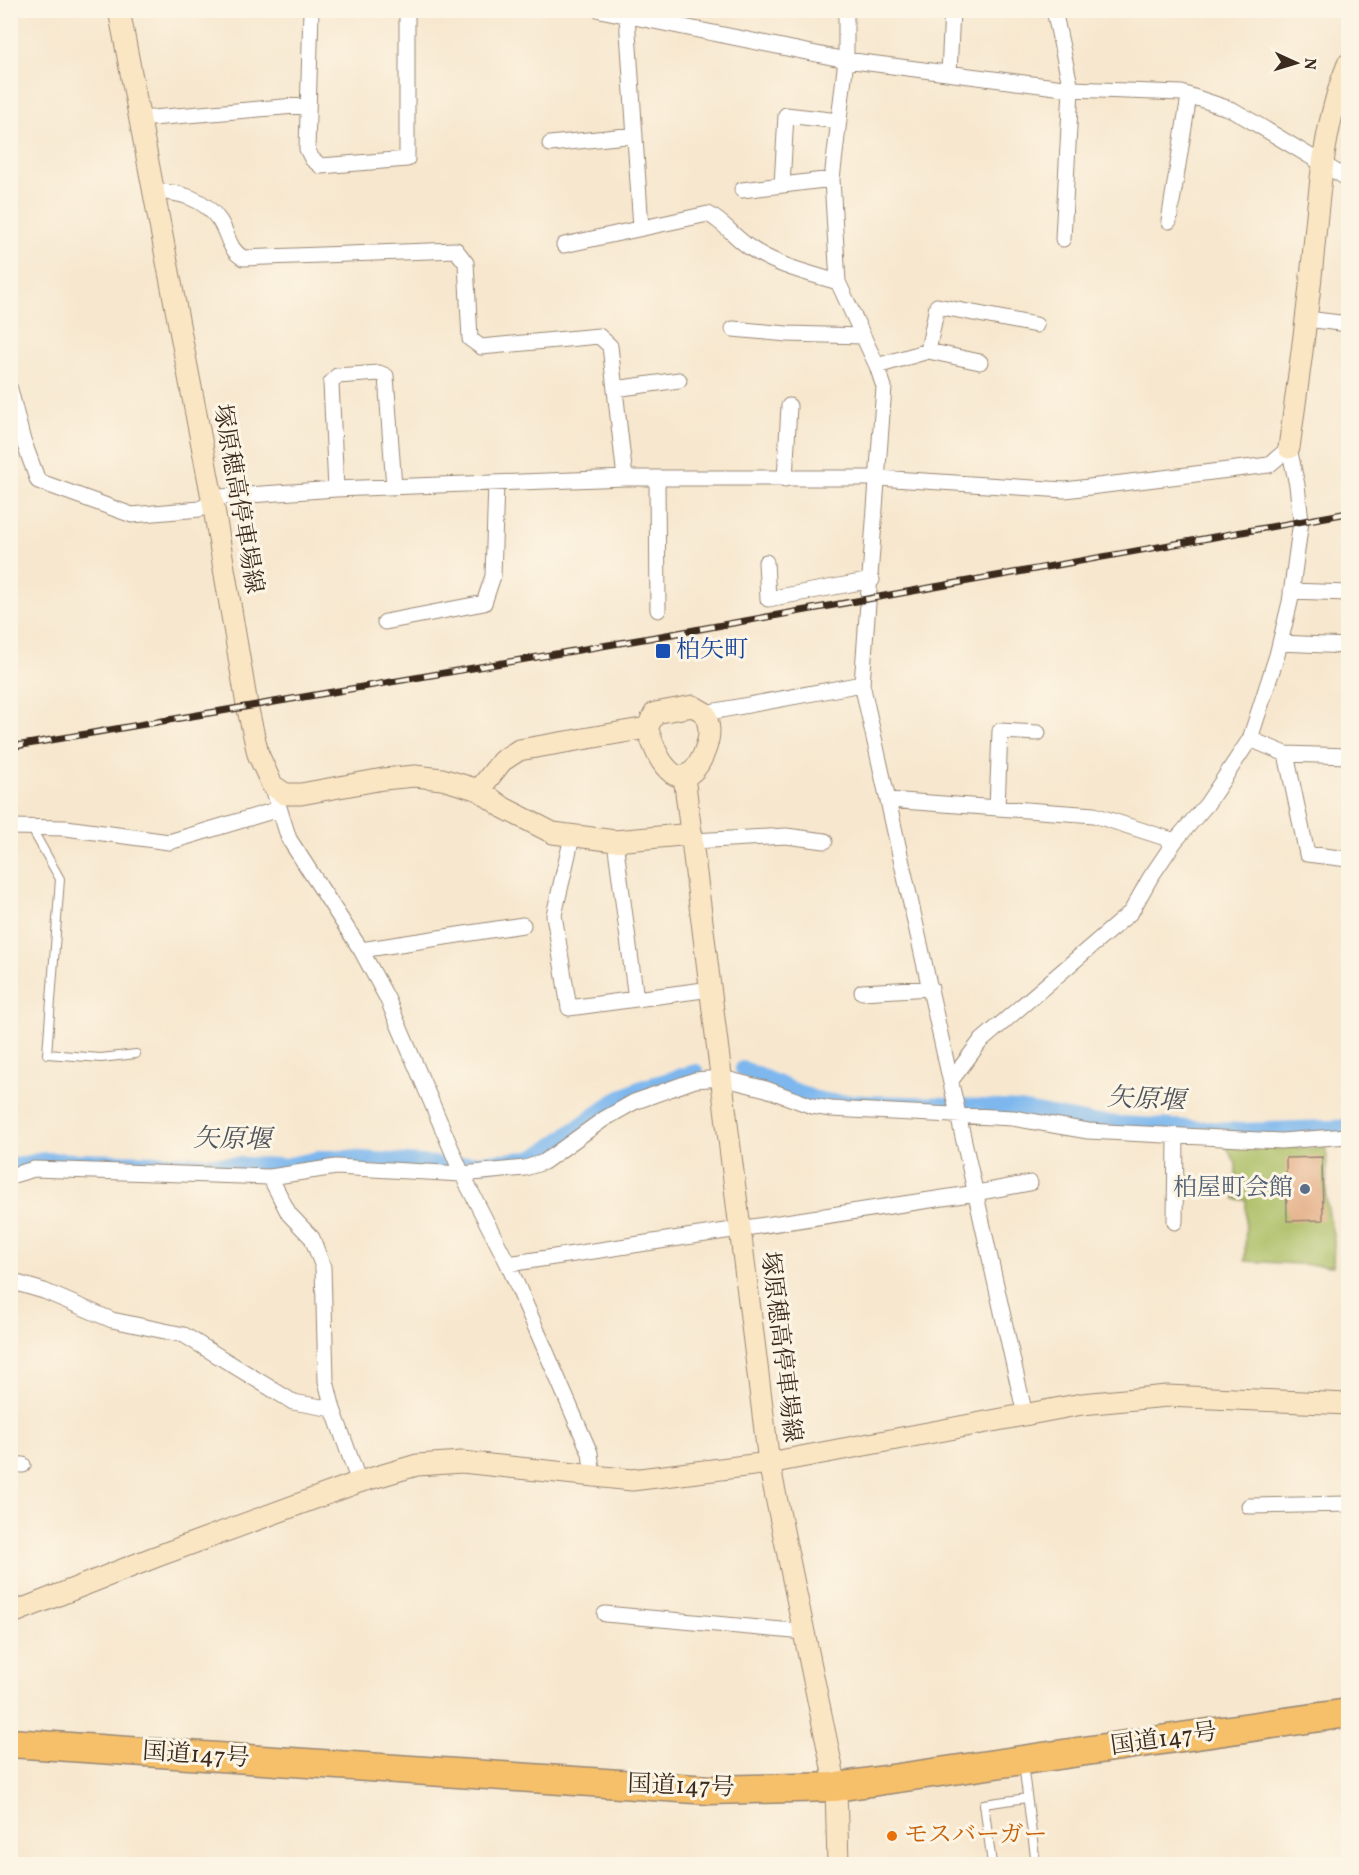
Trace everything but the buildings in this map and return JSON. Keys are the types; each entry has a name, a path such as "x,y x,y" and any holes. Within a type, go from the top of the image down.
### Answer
{"highway":[{"name":"国道147号","path":"10,1743 710,1790 836,1787 1348,1713"}],"main road":[{"name":"塚原穂高停車場線","path":"119,10 213,503 247,705 258,754 272,785"},
{"path":"1289,448 1307,320 1323,166 1348,64"},
{"path":"693,706 705,713 709,730 705,751 696,769 684,776 674,774 660,759 647,728 655,713 693,706"},
{"path":"479,790 502,761 519,750 647,728"},
{"path":"272,785 285,794 301,794 414,776 442,779 479,790 527,821 553,833 615,841 692,838"},
{"name":"塚原穂高停車場線","path":"684,776 769,1463 1082,1404 1167,1396 1348,1404"},
{"path":"10,1614 155,1557 360,1482 417,1465 462,1462 593,1478 632,1480 769,1463 836,1787 838,1864"}],"street":[{"path":"311,10 307,149 312,159 321,166 407,159 407,10"},
{"path":"846,10 846,60 832,179 838,282 877,366 884,387 872,580 862,684 952,1079 1025,1415"},
{"path":"949,73 952,10"},
{"path":"1054,10 1071,89 1063,239"},
{"path":"601,11 846,60 1071,89 1189,96 1233,110 1348,179"},
{"path":"627,17 641,228"},
{"path":"1169,221 1189,96"},
{"path":"140,118 308,105"},
{"path":"782,185 786,114 839,121"},
{"path":"550,144 635,135"},
{"path":"742,190 832,179"},
{"path":"154,192 176,191 197,201 219,220 233,252 243,258 456,250 466,263 470,339 481,347 599,336 610,346 625,478"},
{"path":"564,245 708,214 722,222 749,248 790,267 838,282"},
{"path":"928,351 937,306 1036,325"},
{"path":"1307,320 1348,324"},
{"path":"733,329 787,334 863,336"},
{"path":"877,366 928,351 980,362"},
{"path":"336,489 331,383 337,376 379,373 386,376 394,488"},
{"path":"615,389 679,380"},
{"path":"10,389 16,437 39,481 132,515 200,509 220,497 336,489 625,478 878,478 1065,490 1269,465 1289,448 1297,485 1301,521 1291,591 1280,643 1250,739 1207,804 1175,841 1131,912 980,1042 952,1079"},
{"path":"785,478 789,406"},
{"path":"657,479 658,610"},
{"path":"385,622 484,603 493,576 496,483"},
{"path":"766,562 768,599 872,580"},
{"path":"1291,591 1348,593"},
{"path":"1280,643 1348,646"},
{"path":"705,713 862,684"},
{"path":"997,808 1000,731 1038,733"},
{"path":"1250,739 1286,754 1348,756"},
{"path":"1286,754 1307,854 1348,859"},
{"path":"272,785 289,839 361,950 387,998 462,1174 508,1264 590,1453 593,1478"},
{"path":"889,800 1094,815 1175,841"},
{"path":"10,827 66,828 169,842 279,809"},
{"path":"692,838 786,836 825,841"},
{"path":"572,837 554,915 569,1008 711,989"},
{"path":"615,841 636,999"},
{"path":"361,950 523,925"},
{"path":"862,992 931,988"},
{"path":"10,1176 34,1169 270,1177 336,1167 462,1174 525,1168 544,1162 604,1119 634,1102 695,1080 722,1078 766,1089 812,1106 1013,1118 1088,1131 1176,1136 1281,1141 1348,1136"},
{"path":"1175,1221 1176,1136"},
{"path":"270,1177 289,1214 312,1238 322,1267 326,1381 333,1409 360,1482"},
{"path":"508,1264 1030,1183"},
{"path":"10,1281 44,1291 112,1320 184,1335 293,1402 333,1409"},
{"path":"1249,1506 1348,1504"},
{"path":"605,1614 804,1632"}],"lane":[{"path":"32,829 60,879 47,1053 102,1058 136,1054"},
{"path":"1022,1760 1036,1864"},
{"path":"992,1864 984,1804 1027,1798"}],"green space":[{"path":"1226,1146 1327,1148 1326,1198 1334,1241 1333,1266 1245,1261 1246,1200 1235,1199 1236,1164"}],"waterway":[{"name":"矢原堰","path":"743,1069 812,1098 832,1102 949,1105"},
{"name":"矢原堰","path":"464,1164 528,1159 542,1153 615,1101 639,1089 696,1072"},
{"name":"矢原堰","path":"962,1106 1020,1109 1090,1122 1241,1131 1328,1128"},
{"name":"矢原堰","path":"1332,1128 1348,1127"},
{"name":"矢原堰","path":"10,1167 43,1160 284,1166 323,1158 452,1165"}],"railway":[{"path":"10,747 661,636 1348,513"}],"place":[{"name":"柏矢町","path":"663,651"},
{"name":"柏屋町会館","path":"1305,1189"},
{"name":"モスバーガー","path":"892,1836"}]}
